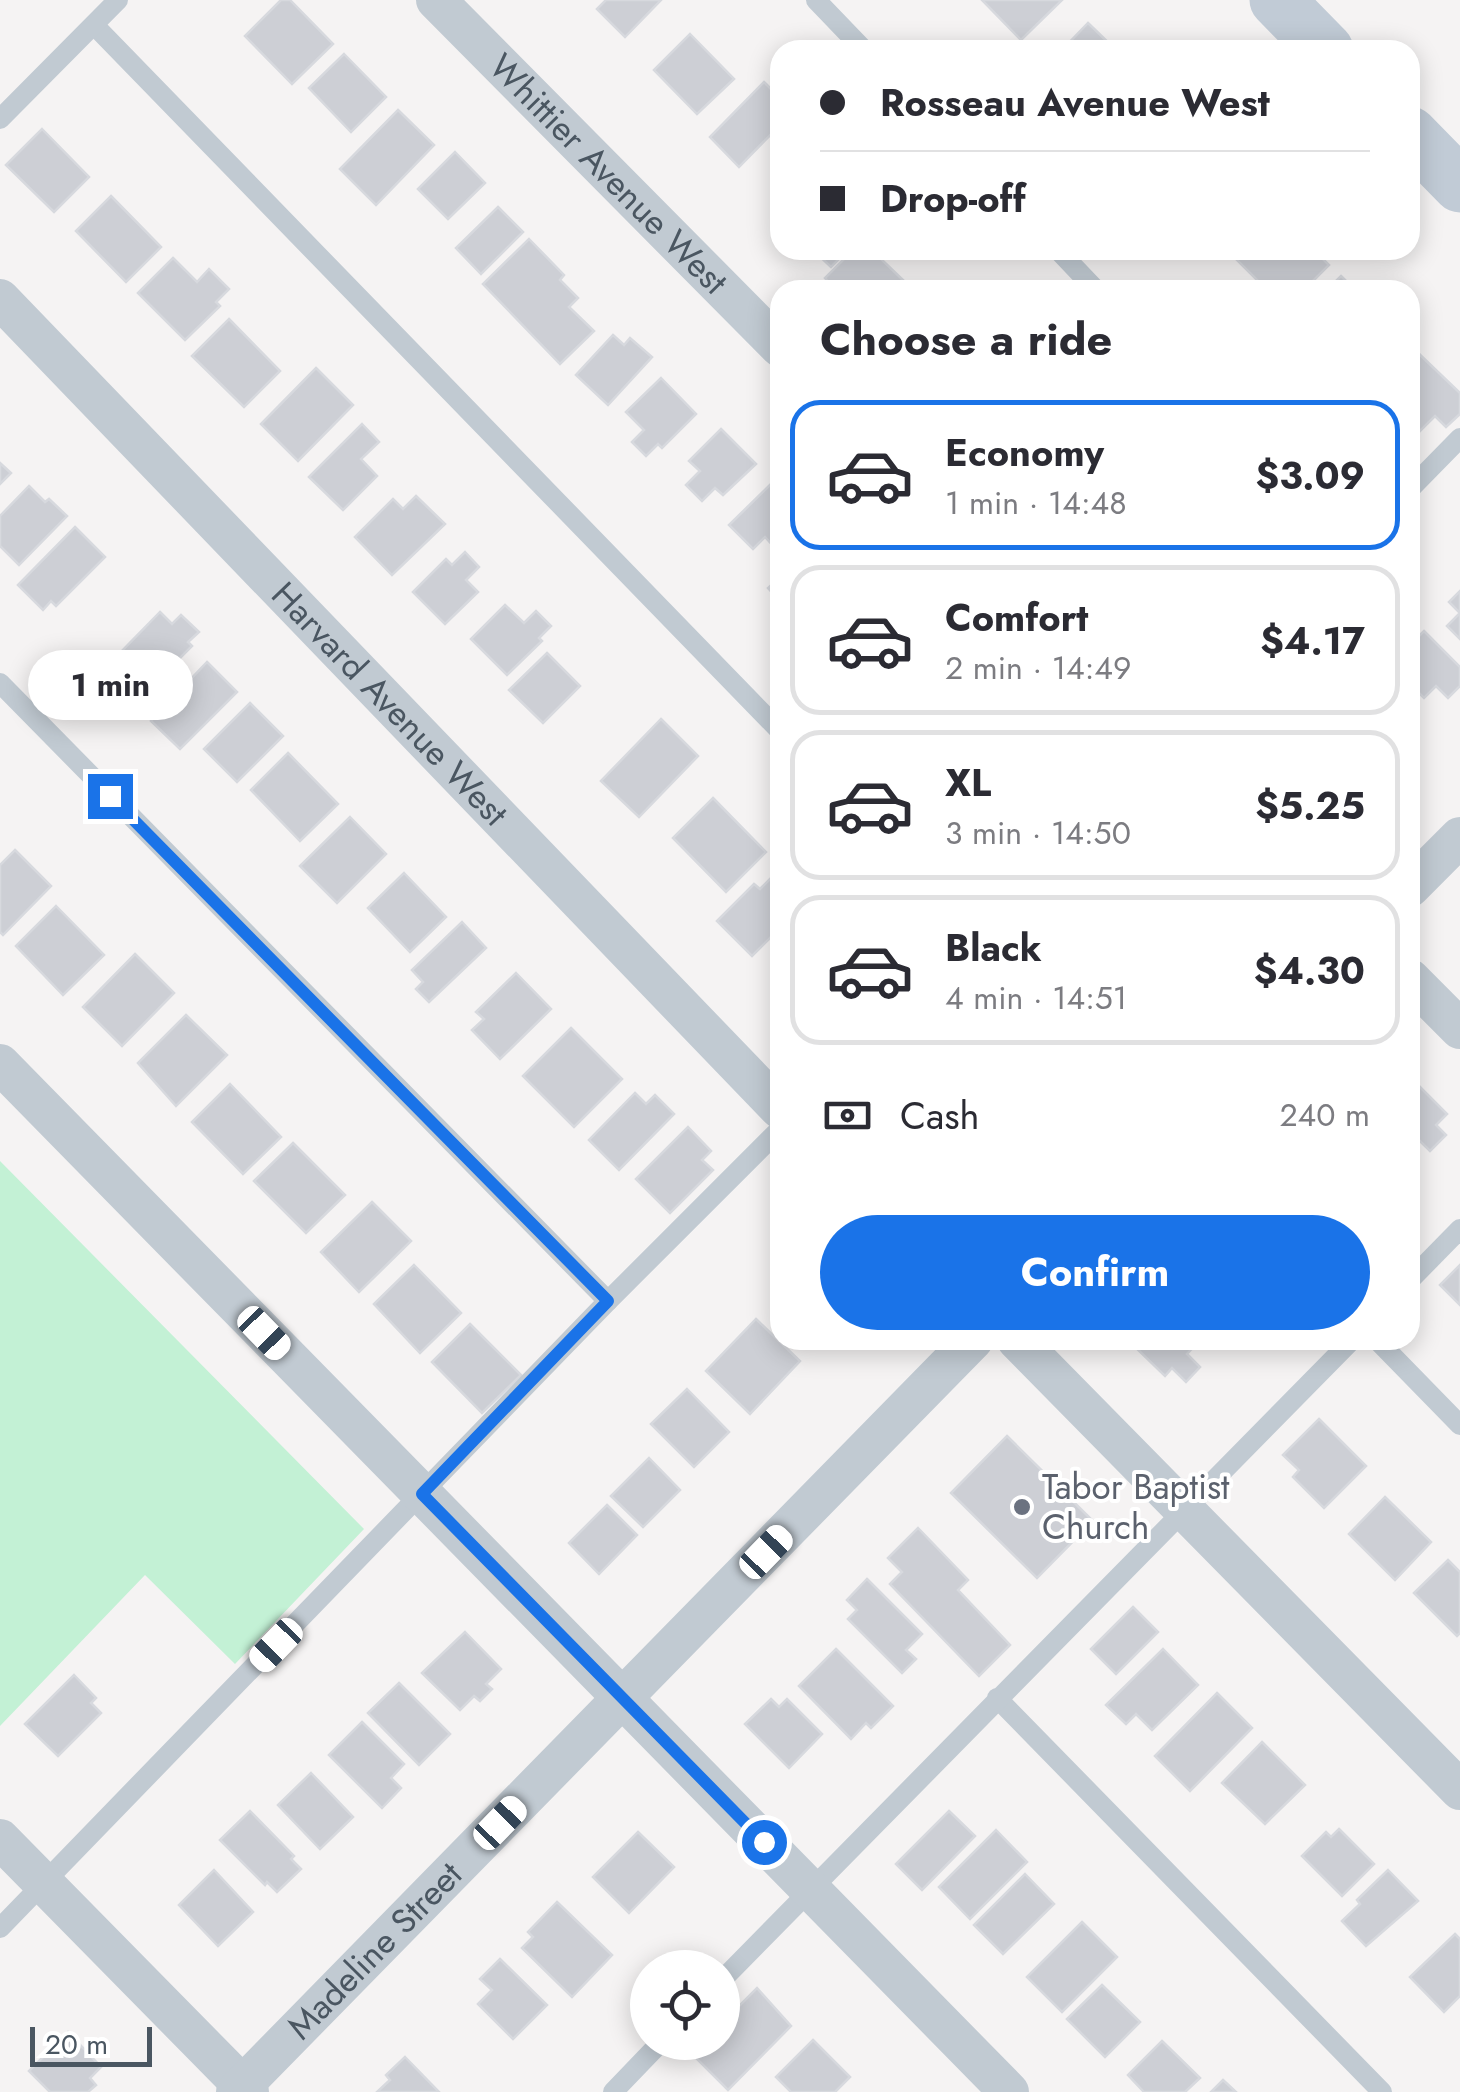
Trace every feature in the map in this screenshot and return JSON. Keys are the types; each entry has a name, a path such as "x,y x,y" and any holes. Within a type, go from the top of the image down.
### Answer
{"street":[{"name":"Whittier Avenue West","path":"436,0 770,337"},
{"path":"1277,0 1316,40"},
{"path":"1420,144 1460,185"},
{"name":"Harvard Avenue West","path":"0,299 770,1099"},
{"path":"1420,877 1460,837"},
{"path":"1420,988 1460,1029"},
{"path":"0,1064 1009,2092"},
{"name":"Madeline Street","path":"242,2090 963,1350"},
{"path":"1027,1350 1460,1790"},
{"path":"0,1839 242,2090"}],"lane":[{"path":"0,119 118,0"},
{"path":"816,0 854,40"},
{"path":"94,24 770,721"},
{"path":"1068,260 1086,280"},
{"path":"1420,479 1460,438"},
{"path":"0,683 608,1301"},
{"path":"0,1928 770,1139"},
{"path":"1420,1270 1460,1229"},
{"path":"740,1962 1342,1350"},
{"path":"1387,1350 1460,1424"},
{"path":"997,1698 1382,2092"},
{"path":"625,2088 648,2060"}],"green space":[{"path":"0,1161 364,1529 235,1664 145,1575 0,1726"}],"building":[{"path":"281,0 290,0 333,44 292,84 245,36"},
{"path":"606,0 661,0 625,37 597,9"},
{"path":"982,0 1062,0 1021,40"},
{"path":"1088,23 1106,40 1072,40"},
{"path":"690,34 734,79 697,114 654,70"},
{"path":"344,54 386,97 351,132 309,88"},
{"path":"764,82 770,88 770,135 739,167 710,137"},
{"path":"398,110 434,145 376,205 340,169"},
{"path":"42,129 89,177 54,212 6,165"},
{"path":"455,152 485,183 448,219 418,189"},
{"path":"111,196 161,247 126,282 76,231"},
{"path":"498,207 523,232 481,274 456,248"},
{"path":"529,239 564,275 560,280 578,298 569,307 594,331 560,364 483,284"},
{"path":"173,258 197,282 209,269 229,289 216,302 220,306 185,340 138,293"},
{"path":"843,260 882,260 903,280 827,280"},
{"path":"1237,260 1324,260 1329,265 1314,280 1257,280"},
{"path":"229,319 280,371 244,407 192,356"},
{"path":"613,335 624,345 630,338 652,357 608,405 576,375"},
{"path":"1420,355 1460,393 1460,414 1446,427 1435,416 1420,431"},
{"path":"316,368 353,405 298,461 261,424"},
{"path":"661,378 696,414 662,448 658,444 646,456 632,442 644,430 626,412"},
{"path":"362,424 379,442 361,459 377,476 343,510 309,477"},
{"path":"721,429 756,464 723,495 715,488 702,501 686,485 700,471 689,461"},
{"path":"0,463 11,473 0,484"},
{"path":"770,485 770,542 765,537 753,549 729,525"},
{"path":"29,486 67,516 19,565 0,546 0,516"},
{"path":"416,496 445,524 392,575 355,537 393,499 403,509"},
{"path":"75,527 105,557 56,606 51,601 43,610 18,585"},
{"path":"465,552 479,567 466,580 478,592 445,624 413,592 446,559 452,565"},
{"path":"1460,591 1460,613 1449,602"},
{"path":"505,605 524,623 536,611 551,626 539,638 542,641 507,675 471,639"},
{"path":"160,612 172,624 181,615 199,632 188,642 192,646 150,688 147,685 137,695 118,677 129,666 118,655"},
{"path":"1460,613 1460,639 1447,626"},
{"path":"1424,631 1460,667 1460,686 1448,698 1436,686 1424,698 1420,694 1420,635"},
{"path":"547,653 580,686 543,723 509,690"},
{"path":"207,662 237,692 180,749 151,721"},
{"path":"250,703 283,736 237,782 204,749"},
{"path":"661,719 698,756 639,817 601,781"},
{"path":"288,753 338,804 300,841 251,790"},
{"path":"713,798 766,852 726,892 673,838"},
{"path":"350,817 386,854 337,903 300,866"},
{"path":"15,850 51,886 3,935 0,865"},
{"path":"404,873 446,917 410,952 368,908"},
{"path":"770,879 770,938 752,956 717,921 754,884 760,889"},
{"path":"56,906 104,955 63,995 16,946"},
{"path":"462,922 486,948 429,1002 416,989 423,982 412,970"},
{"path":"135,954 174,993 122,1046 83,1007"},
{"path":"516,973 551,1009 500,1059 472,1030 484,1019 476,1012"},
{"path":"186,1015 227,1055 176,1106 138,1063"},
{"path":"571,1028 622,1079 574,1127 523,1076"},
{"path":"230,1084 281,1137 243,1174 192,1122"},
{"path":"1420,1087 1447,1114 1436,1125 1446,1135 1430,1151 1420,1141"},
{"path":"635,1093 646,1104 655,1095 674,1114 619,1170 589,1140"},
{"path":"688,1127 711,1151 702,1160 713,1170 670,1213 636,1179"},
{"path":"293,1143 345,1195 306,1233 254,1181"},
{"path":"372,1202 411,1241 359,1292 321,1252"},
{"path":"414,1265 461,1313 420,1353 374,1304"},
{"path":"1460,1265 1460,1305 1440,1285"},
{"path":"756,1319 770,1332 770,1350 788,1350 800,1361 750,1414 706,1371"},
{"path":"470,1324 521,1375 482,1413 432,1362"},
{"path":"1138,1350 1191,1350 1187,1354 1200,1367 1186,1382 1172,1368 1165,1376"},
{"path":"687,1389 729,1432 694,1467 651,1424"},
{"path":"1319,1419 1366,1466 1324,1508 1293,1477 1299,1470 1283,1455"},
{"name":"Tabor Baptist Church","path":"1007,1436 1093,1521 1037,1578 951,1493"},
{"path":"649,1458 680,1490 643,1527 611,1496"},
{"path":"1385,1497 1431,1542 1395,1580 1349,1534"},
{"path":"607,1505 637,1535 599,1574 569,1543"},
{"path":"918,1528 968,1580 958,1590 1010,1645 979,1676 890,1584 902,1572 888,1558"},
{"path":"1448,1560 1460,1572 1457,1636 1414,1593"},
{"path":"867,1579 922,1634 906,1650 916,1659 902,1673 848,1619 857,1610 847,1600"},
{"path":"1133,1607 1158,1632 1116,1674 1091,1649"},
{"path":"465,1632 501,1669 486,1684 492,1689 480,1701 474,1696 460,1710 422,1673"},
{"path":"836,1649 893,1706 871,1728 866,1723 851,1739 799,1686"},
{"path":"1163,1649 1198,1685 1152,1730 1136,1714 1126,1724 1106,1705"},
{"path":"74,1675 96,1698 91,1703 101,1713 58,1756 25,1724"},
{"path":"399,1683 450,1734 419,1765 368,1713"},
{"path":"1217,1693 1252,1728 1190,1791 1155,1756"},
{"path":"771,1699 779,1707 787,1699 822,1734 789,1768 745,1724"},
{"path":"362,1722 404,1764 391,1778 401,1788 382,1808 329,1755"},
{"path":"1262,1742 1305,1785 1265,1824 1222,1783"},
{"path":"311,1773 353,1817 320,1849 278,1805"},
{"path":"250,1811 294,1856 291,1859 301,1869 277,1892 220,1840"},
{"path":"949,1811 975,1836 922,1890 896,1864"},
{"path":"1339,1829 1374,1864 1342,1896 1302,1856 1326,1832 1331,1837"},
{"path":"996,1830 1027,1862 970,1919 939,1887"},
{"path":"638,1832 674,1867 629,1913 593,1877"},
{"path":"214,1870 253,1912 218,1946 179,1905"},
{"path":"1388,1870 1418,1901 1366,1946 1342,1921"},
{"path":"1025,1874 1054,1904 1003,1954 974,1925"},
{"path":"557,1902 612,1955 572,1997 522,1948 533,1937 528,1932"},
{"path":"1082,1922 1117,1957 1062,2012 1027,1977"},
{"path":"1455,1934 1460,1939 1460,1996 1444,2012 1410,1977"},
{"path":"500,1959 547,2005 513,2039 478,2004 492,1990 480,1979"},
{"path":"1102,1985 1140,2022 1105,2057 1067,2019"},
{"path":"757,1988 791,2026 728,2090 698,2060 740,2060 740,2005"},
{"path":"68,2032 101,2067 90,2078 96,2085 88,2092 50,2092 29,2071"},
{"path":"813,2040 850,2077 835,2092 791,2092 776,2077"},
{"path":"1162,2041 1200,2078 1185,2092 1144,2092 1128,2075"},
{"path":"405,2057 439,2092 377,2092 390,2080 386,2075"},
{"path":"1223,2080 1236,2092 1211,2092"}],"place":[{"name":"Tabor Baptist Church","path":"1022,1507"}],"route":[{"path":"110,796 608,1301 422,1494 764,1842"}]}
